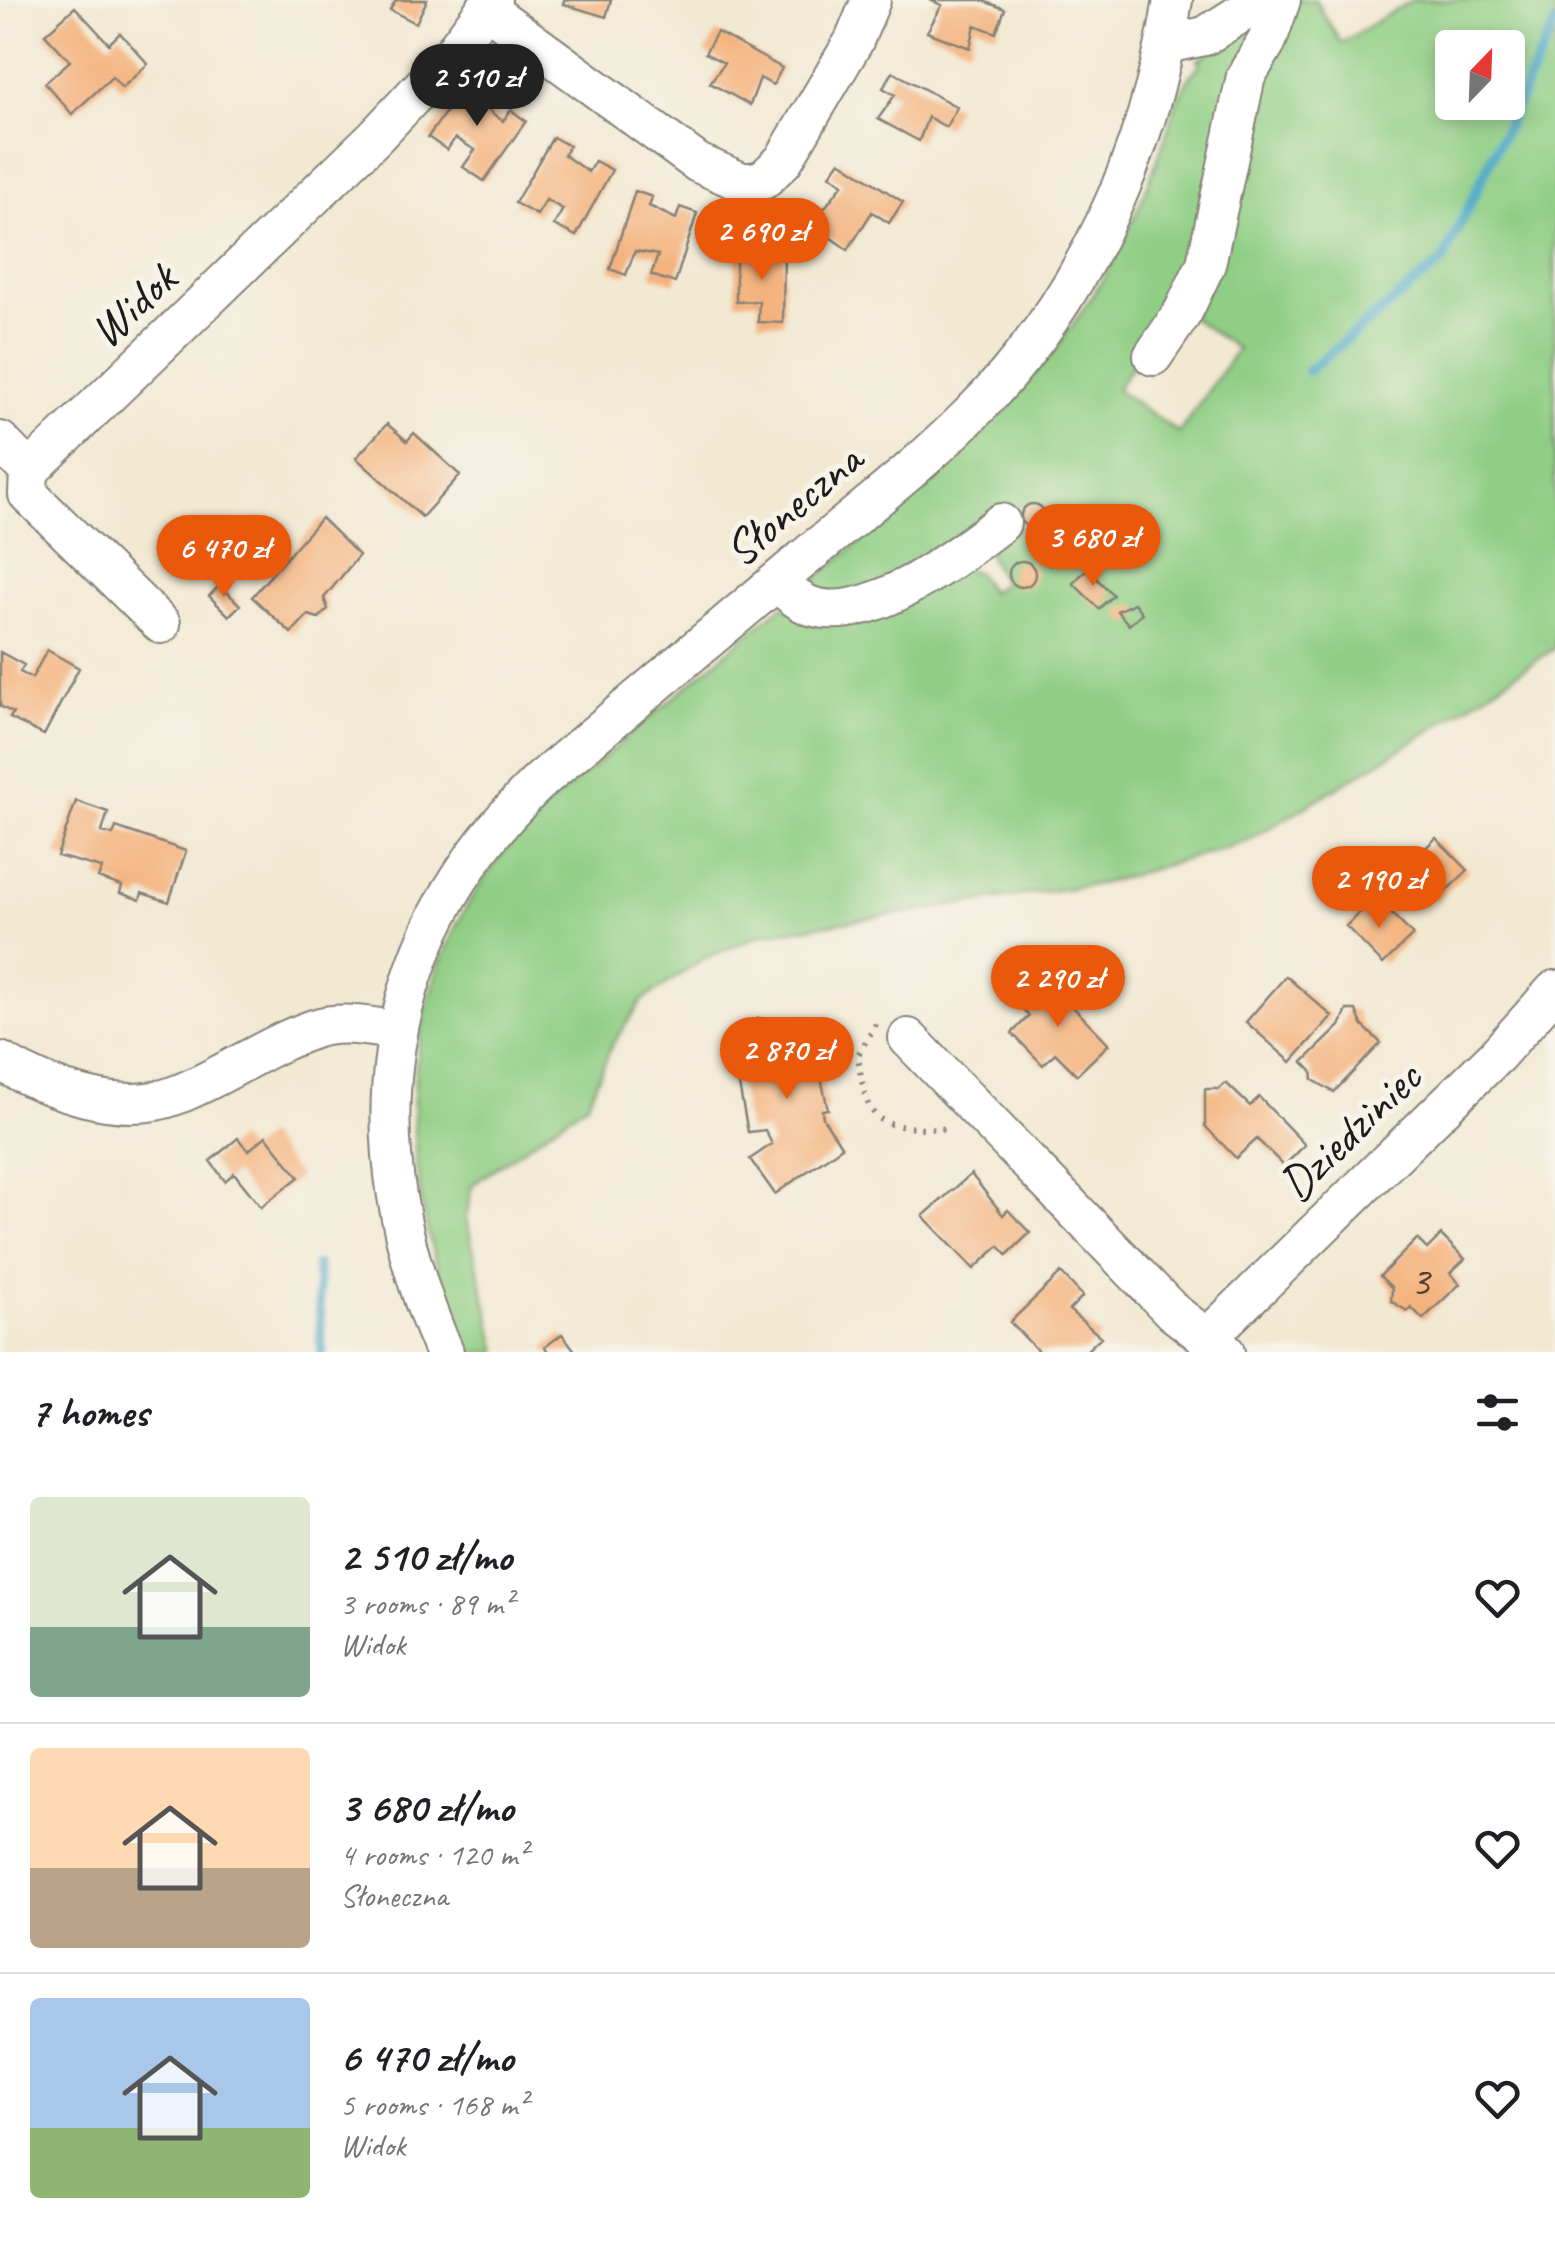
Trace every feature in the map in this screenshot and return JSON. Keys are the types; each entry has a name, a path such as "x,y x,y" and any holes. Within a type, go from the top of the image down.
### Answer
{"street":[{"path":"490,4 698,162 744,183 763,180 783,161 854,41 871,0"},
{"name":"Słoneczna","path":"444,1352 408,1263 393,1188 389,1112 398,1031 437,916 488,835 540,781 959,426 1036,337 1082,267 1125,179 1166,44 1173,0"},
{"path":"1166,44 1194,42 1262,0"},
{"path":"1152,356 1182,312 1206,264 1246,76 1267,41 1281,0"},
{"name":"Widok","path":"29,470 232,279 449,58 490,4"},
{"path":"0,441 29,470 28,494 161,624"},
{"path":"776,582 806,604 845,606 979,559 1001,523"},
{"name":"Dziedziniec","path":"908,1038 1172,1312 1217,1345 1555,990"},
{"path":"0,1061 68,1094 130,1101 172,1098 316,1028 344,1025 398,1031"}],"green space":[{"path":"1294,0 1315,0 1341,43 1412,0 1555,0 1555,648 1411,743 1246,842 1104,883 763,934 703,959 642,1001 612,1045 588,1102 472,1185 466,1218 498,1352 469,1352 445,1291 427,1229 417,1166 414,1103 419,1041 434,979 459,920 507,847 535,819 782,606 810,614 856,615 896,601 963,568 977,573 990,592 1003,583 987,552 993,539 1012,525 1003,512 935,559 874,590 846,599 822,599 805,588 929,482 1040,367 1073,324 1120,247 1148,184 1180,94 1201,64 1198,60 1267,10 1234,76 1192,266 1174,306 1116,389 1179,433 1237,349 1191,317 1216,258 1258,68 1278,45"}],"building":[{"path":"396,0 427,0 416,23 390,10"},
{"path":"564,0 611,0 606,17 563,4"},
{"path":"930,0 981,0 1005,9 996,33 975,25 970,48 927,32 942,5"},
{"path":"75,7 109,44 120,33 148,64 122,88 112,77 72,114 45,83 70,61 45,34"},
{"path":"717,32 782,68 773,85 760,78 750,105 710,83 724,63 705,53"},
{"path":"893,72 957,107 946,127 928,117 919,141 878,119 895,95 883,88"},
{"path":"471,76 490,90 481,102 493,114 503,121 511,110 526,121 484,181 463,167 475,150 455,138 447,150 428,137"},
{"path":"553,137 569,146 564,155 588,172 595,161 612,170 576,236 554,225 563,209 546,200 537,215 515,203"},
{"path":"840,161 903,202 889,223 872,212 848,250 812,224 843,184 830,175"},
{"path":"635,191 652,197 649,206 676,219 680,207 697,213 675,283 651,275 658,255 635,251 626,275 610,269"},
{"path":"766,248 784,248 783,323 758,322 759,301 736,302 736,253 765,257"},
{"path":"387,424 407,441 414,433 460,475 422,517 356,458"},
{"path":"1033,504 1042,507 1042,525 1033,528 1024,525 1021,516 1024,507"},
{"path":"321,518 359,555 324,598 328,609 319,618 308,615 291,633 252,597"},
{"path":"1060,526 1075,540 1049,565 1034,551"},
{"path":"1022,561 1031,565 1035,574 1031,583 1022,587 1013,583 1009,574 1013,565"},
{"path":"1087,569 1113,595 1099,609 1073,583"},
{"path":"220,585 240,605 229,616 209,596"},
{"path":"1134,603 1142,613 1129,625 1117,611"},
{"path":"47,650 79,668 44,735 10,718 13,713 0,706 0,652 24,665 20,672 32,678"},
{"path":"76,801 108,812 102,832 113,835 116,827 186,851 169,902 142,893 140,900 120,893 122,886 98,878 102,868 57,856"},
{"path":"1436,838 1468,870 1436,901 1426,889 1435,881 1414,859"},
{"path":"1375,897 1413,935 1383,964 1346,926"},
{"path":"1286,976 1332,1016 1291,1062 1246,1022"},
{"path":"1046,979 1109,1044 1077,1075 1055,1053 1043,1065 1012,1033 1029,1016 1019,1005"},
{"path":"1347,1010 1356,1010 1362,1025 1381,1043 1334,1092 1313,1080 1312,1071 1303,1062 1340,1026"},
{"path":"758,1018 821,1028 813,1076 820,1074 828,1109 822,1110 823,1118 842,1147 775,1194 750,1159 772,1144 765,1130 748,1132 738,1080 753,1076 756,1059 750,1057"},
{"path":"1226,1083 1250,1106 1259,1097 1305,1145 1284,1166 1257,1139 1236,1158 1205,1126 1205,1089 1219,1089"},
{"path":"266,1136 299,1177 261,1207 234,1173 225,1181 210,1161 238,1138 248,1151"},
{"path":"971,1174 1003,1215 1008,1210 1030,1233 1007,1255 999,1246 974,1269 923,1216"},
{"path":"1441,1235 1465,1259 1450,1273 1460,1284 1423,1319 1411,1307 1407,1311 1391,1301 1392,1288 1380,1276 1417,1239 1427,1249"},
{"path":"1061,1273 1083,1296 1069,1310 1101,1337 1085,1352 1039,1352 1010,1322"},
{"path":"562,1334 576,1352 548,1352 545,1347"}],"waterway":[{"path":"1308,371 1443,261 1555,24"},
{"path":"317,1265 322,1352"}]}
